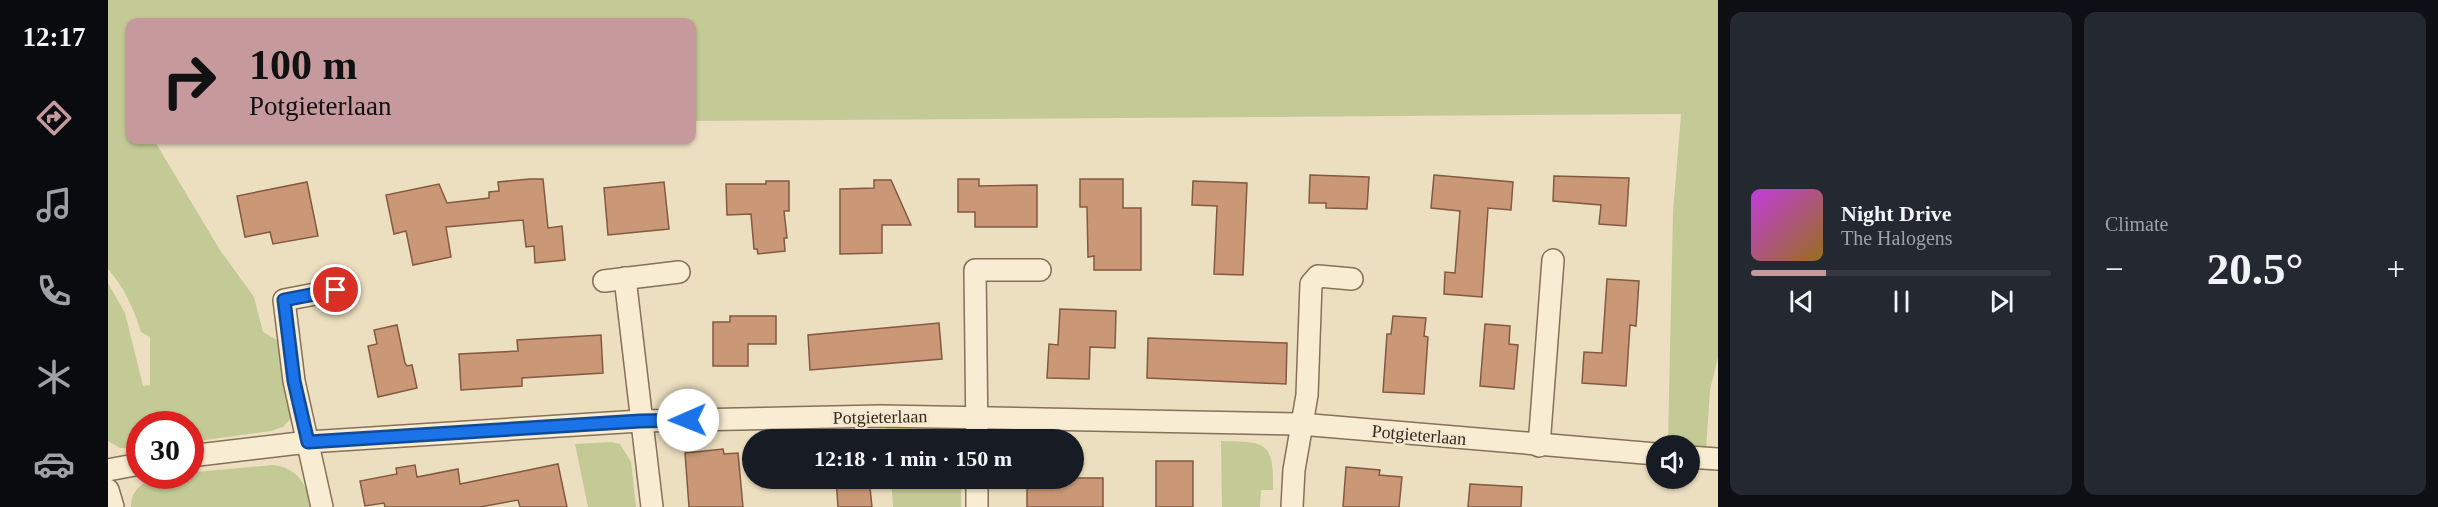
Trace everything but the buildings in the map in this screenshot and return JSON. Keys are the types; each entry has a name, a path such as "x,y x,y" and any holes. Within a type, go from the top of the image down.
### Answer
{"street":[{"path":"1539,446 1553,260"},
{"path":"977,429 975,270 1040,270"},
{"path":"604,281 679,272"},
{"path":"1292,507 1300,424 1306,395 1311,284 1318,276 1352,279"},
{"path":"625,278 640,421 652,507"},
{"path":"322,507 294,381 284,300 336,290"},
{"name":"Potgieterlaan","path":"204,454 308,442 640,421 976,416 1300,424 1646,453"},
{"path":"1700,458 1718,459"},
{"path":"108,470 126,467"},
{"path":"977,489 978,507"},
{"path":"108,490 113,507"}],"green space":[{"path":"108,0 1718,0 1718,357 1710,390 1706,450 1700,449 1700,435 1668,435 1673,212 1681,114 696,121 696,18 126,18 126,144 156,144 220,250 254,297 263,332 277,340 292,417 283,427 271,431 204,440 204,411 126,411 126,448 120,448 108,441 108,283 125,313 143,386 150,385 150,337 141,332 119,283 108,269"},
{"path":"886,425 913,425 933,429 886,429"},
{"path":"1221,441 1257,444 1269,453 1272,462 1273,490 1261,490 1260,507 1222,507"},
{"path":"611,442 620,444 631,462 636,507 588,507 575,444"},
{"path":"273,465 282,467 300,479 312,507 131,507 137,489 204,489 204,471"},
{"path":"892,489 961,489 961,507 893,507"}],"route":[{"path":"336,290 284,300 290,332 294,381 308,442 688,420"}]}
